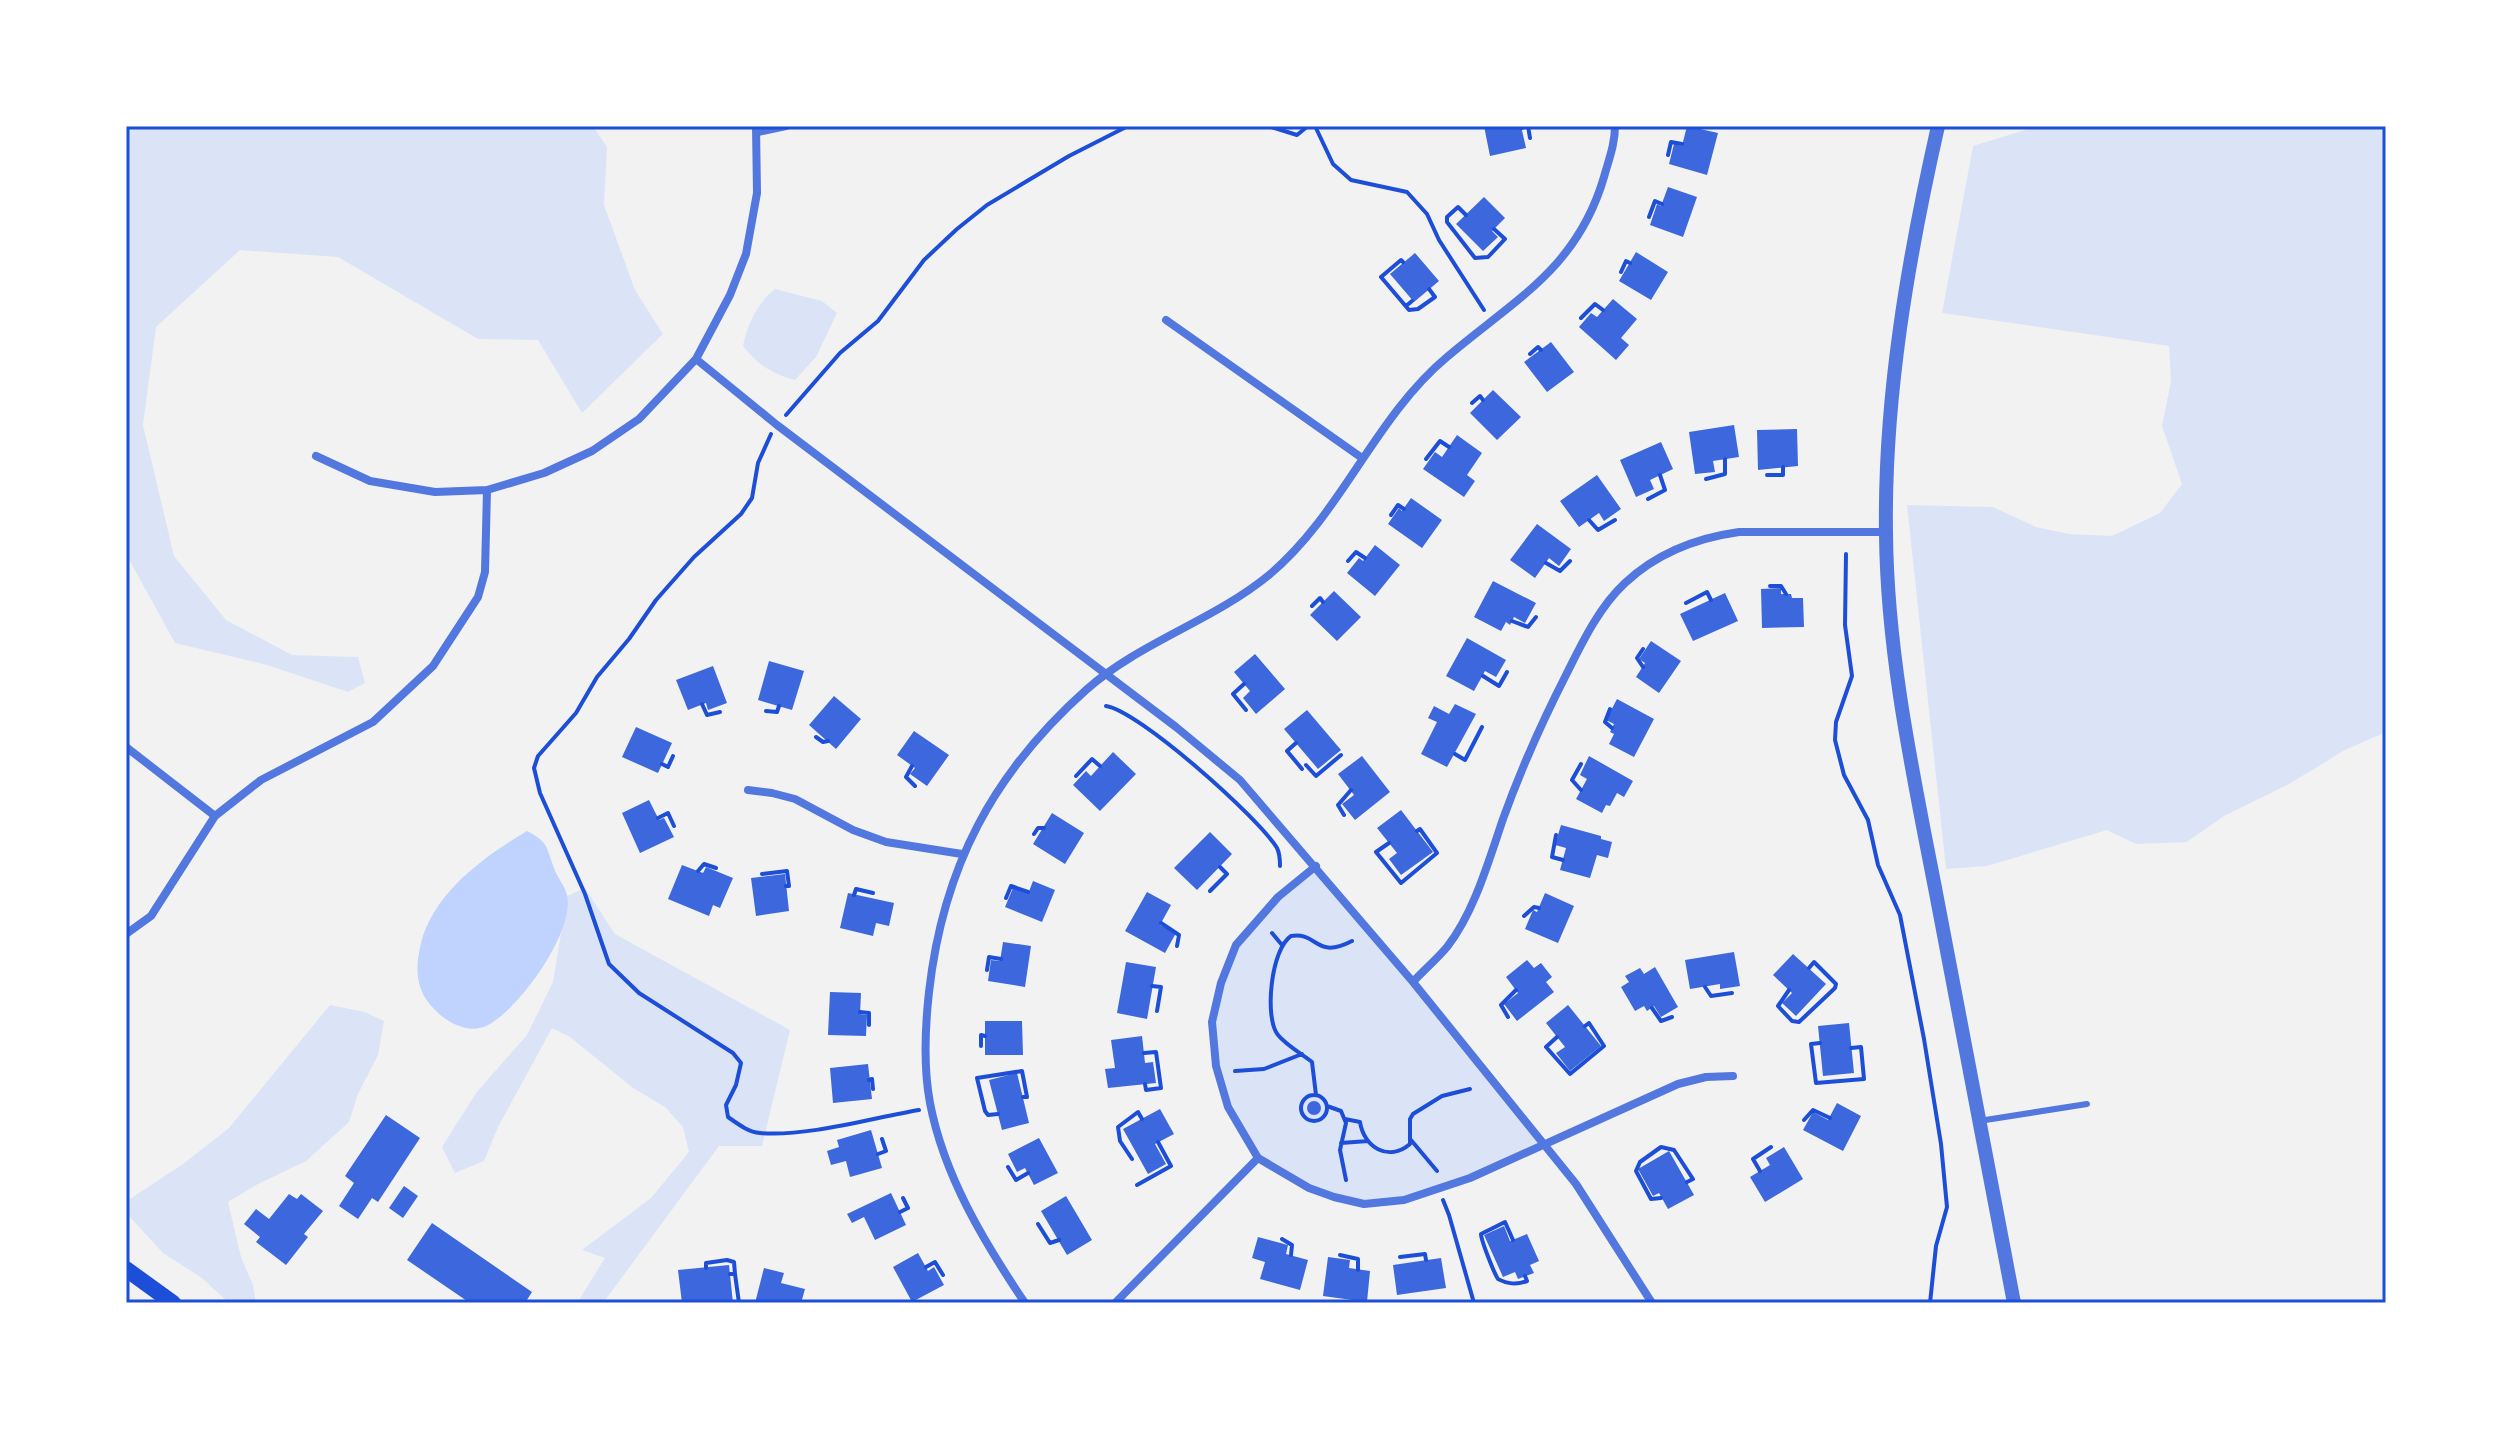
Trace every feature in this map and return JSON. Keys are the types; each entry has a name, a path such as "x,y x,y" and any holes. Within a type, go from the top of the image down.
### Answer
{"main road":[{"path":"126,1269 173,1303"}],"street":[{"path":"316,456 370,481 435,492 487,490 544,473 592,451 639,419 696,359 730,295 746,254 757,193 757,129 786,126"},
{"path":"1025,1303 959,1191 931,1108 926,1062 926,1017 933,960 962,854 994,795 1037,738 1089,687 1151,647 1202,620 1268,576 1311,532 1402,402 1444,359 1553,270 1578,237 1597,203 1615,141 1615,126"},
{"path":"1938,126 1901,328 1891,418 1886,532 1888,585 1898,682 2014,1303"},
{"path":"1166,320 1362,458"},
{"path":"696,359 777,425 1240,780 1413,982 1576,1184 1652,1303"},
{"path":"126,934 151,916 215,816 261,780 373,722 433,666 478,597 485,572 487,490"},
{"path":"1413,982 1448,946 1457,930 1479,887 1523,765 1554,698 1597,618 1625,582 1672,549 1716,535 1739,532 1886,532"},
{"path":"126,747 215,816"},
{"path":"748,790 795,799 853,830 883,841 962,854"},
{"path":"1316,866 1278,897 1236,945 1221,983 1212,1022 1216,1066 1228,1107 1258,1158 1309,1188 1364,1204 1404,1200 1438,1191 1678,1084 1706,1077 1733,1076"},
{"path":"1115,1303 1258,1158"}],"lane":[{"path":"1979,1121 2087,1104"}],"path":[{"path":"931,1108 817,1129 760,1133 746,1129 728,1117 726,1105 736,1085 741,1063 733,1053 639,993 609,964 585,894 540,793 534,768 538,756 576,713 597,677 656,600 694,557 741,514 752,498 758,463 777,425 840,353 878,321 924,260 987,205 1069,156 1128,126"},
{"path":"1268,126 1297,135 1308,126"},
{"path":"1315,126 1333,164 1351,180 1407,192 1427,214 1451,260 1492,322"},
{"path":"1521,128 1528,126 1530,138"},
{"path":"1668,155 1671,142 1682,144"},
{"path":"1649,217 1655,201 1662,204"},
{"path":"1466,215 1458,207 1447,217 1447,222 1475,258 1488,257 1505,239 1494,229"},
{"path":"1403,262 1401,260 1381,277 1406,306 1413,311 1427,304 1435,297 1429,289"},
{"path":"1621,272 1626,261 1630,263"},
{"path":"1406,306 1412,301"},
{"path":"1581,318 1595,304 1603,310"},
{"path":"1530,354 1538,347 1541,350"},
{"path":"1472,403 1480,396 1483,400"},
{"path":"1426,459 1440,441 1449,447"},
{"path":"1706,479 1725,474 1725,459"},
{"path":"1767,475 1783,475 1783,467"},
{"path":"1648,499 1665,490 1660,475"},
{"path":"1391,515 1398,505 1404,509"},
{"path":"1589,520 1598,530 1615,520"},
{"path":"1348,561 1356,552 1365,558"},
{"path":"1846,554 1845,625 1852,676 1836,722 1835,740 1844,775 1868,820 1878,865 1900,915 1924,1039 1941,1144 1947,1207 1936,1246 1930,1303"},
{"path":"1546,563 1560,571 1570,561"},
{"path":"1770,586 1781,586 1786,594"},
{"path":"1686,603 1707,592 1711,600"},
{"path":"1312,606 1320,598 1323,602"},
{"path":"1512,621 1528,627 1536,617"},
{"path":"1643,649 1637,658 1643,667"},
{"path":"1483,676 1499,686 1507,672"},
{"path":"1244,684 1233,694 1246,710"},
{"path":"702,704 707,715 720,712"},
{"path":"766,711 777,712 779,706"},
{"path":"1106,706 1128,714 1209,778 1266,834 1277,849 1280,866"},
{"path":"1610,709 1605,722 1612,728"},
{"path":"1455,754 1465,760 1482,727"},
{"path":"816,737 823,742 828,741"},
{"path":"1296,743 1287,751 1316,776 1341,755"},
{"path":"662,764 668,767 673,756"},
{"path":"1076,776 1092,759 1100,766"},
{"path":"1581,764 1572,780 1581,790"},
{"path":"912,766 906,777 915,786"},
{"path":"1344,815 1338,805 1351,790"},
{"path":"658,818 668,813 674,826"},
{"path":"1034,834 1038,828 1044,828"},
{"path":"1389,843 1376,852 1401,883 1437,853 1420,829 1417,831"},
{"path":"1556,835 1552,857 1563,860"},
{"path":"698,871 704,864 716,868"},
{"path":"1210,891 1227,874 1220,867"},
{"path":"762,874 787,871 789,886 786,886"},
{"path":"1006,898 1011,886 1028,892"},
{"path":"854,895 856,889 873,893"},
{"path":"1524,916 1534,907 1539,908"},
{"path":"1161,923 1179,935 1177,946"},
{"path":"1272,933 1282,945"},
{"path":"1316,1095 1312,1062 1279,1038 1273,1025 1272,971 1286,939 1298,935 1322,948 1339,948 1352,941"},
{"path":"987,970 989,957 1001,959"},
{"path":"1789,990 1778,1006 1792,1021 1799,1022 1836,984 1814,962 1809,968"},
{"path":"1152,986 1161,987 1157,1011"},
{"path":"1705,987 1711,996 1732,993"},
{"path":"1508,1017 1501,1005 1516,990"},
{"path":"1652,1008 1661,1021 1672,1017"},
{"path":"860,1012 869,1013 869,1025"},
{"path":"1557,1037 1546,1047 1570,1074 1604,1046 1603,1040 1589,1023 1585,1026"},
{"path":"981,1046 981,1035 985,1036"},
{"path":"1820,1043 1811,1044 1816,1083 1864,1079 1861,1047 1851,1048"},
{"path":"1144,1053 1156,1052 1161,1088 1146,1090 1145,1084"},
{"path":"1235,1071 1264,1069 1302,1054"},
{"path":"998,1114 988,1115 985,1111 977,1078 1022,1071 1027,1097 1023,1097"},
{"path":"869,1080 872,1079 873,1089"},
{"path":"1437,1171 1411,1140 1410,1119 1442,1096 1470,1089"},
{"path":"1327,1106 1325,1115 1319,1120 1306,1119 1301,1111 1301,1103 1307,1096 1316,1095 1327,1106 1341,1111 1346,1130 1341,1143 1346,1180"},
{"path":"1804,1120 1813,1110 1830,1118"},
{"path":"1132,1159 1120,1141 1118,1127 1138,1112 1142,1119"},
{"path":"1345,1119 1360,1122 1362,1133 1368,1141 1386,1153 1392,1154 1405,1148 1411,1140"},
{"path":"878,1154 886,1151 882,1139"},
{"path":"1341,1143 1368,1141"},
{"path":"1137,1185 1171,1166 1158,1142"},
{"path":"1661,1198 1651,1199 1636,1171 1640,1162 1661,1147 1674,1150 1680,1157 1693,1179 1687,1182"},
{"path":"1760,1171 1753,1159 1771,1147"},
{"path":"1008,1167 1016,1180 1028,1173"},
{"path":"1438,1191 1449,1215 1474,1303"},
{"path":"900,1212 908,1208 903,1198"},
{"path":"1513,1240 1505,1222 1481,1234 1481,1241 1498,1279 1519,1284 1527,1281 1525,1276"},
{"path":"1038,1224 1050,1243 1059,1240"},
{"path":"1282,1239 1292,1245 1291,1255"},
{"path":"1400,1257 1425,1254 1426,1260"},
{"path":"1340,1255 1358,1259 1358,1270"},
{"path":"706,1268 706,1263 734,1262 732,1274 739,1303"},
{"path":"926,1267 935,1262 943,1275"}],"shaded area":[{"path":"126,126 593,126 607,147 604,205 635,290 663,334 582,413 538,340 478,339 338,257 240,250 156,327 143,425 174,556 226,620 292,655 358,657 365,683 348,692 267,665 175,643 126,554"},
{"path":"2038,126 2386,126 2386,732 2345,750 2289,784 2224,816 2187,842 2136,844 2107,830 1987,866 1946,869 1907,505 1993,507 2036,527 2069,534 2112,536 2160,513 2182,484 2162,426 2171,381 2169,346 1942,313 1973,146"},
{"path":"775,289 822,301 837,313 816,357 795,380 766,368 743,346 754,314"},
{"path":"1316,866 1544,1145 1438,1191 1364,1204 1334,1197 1258,1158 1228,1107 1211,1027 1221,983 1249,930"},
{"path":"585,888 615,934 790,1030 762,1146 719,1146 603,1303 577,1303 605,1258 582,1250 651,1198 689,1152 683,1127 665,1107 633,1088 570,1037 552,1028 498,1127 484,1161 455,1173 442,1147 476,1093 527,1035 553,982 567,896"},
{"path":"330,1005 365,1012 384,1021 378,1055 358,1094 349,1122 306,1161 228,1202 256,1303 229,1303 202,1278 163,1253 128,1215 130,1199 183,1164 229,1128"}],"water":[{"path":"527,831 545,845 566,892 567,911 563,929 542,968 515,1003 481,1028 459,1026 439,1014 423,994 417,970 421,943 437,908 463,877"}],"building":[{"path":"1484,126 1521,126 1526,148 1490,156"},
{"path":"1687,126 1718,133 1707,175 1669,164 1674,144 1682,146"},
{"path":"1668,187 1697,197 1683,237 1650,225 1657,204 1661,206"},
{"path":"1484,197 1505,218 1492,231 1498,237 1483,251 1456,224"},
{"path":"1636,252 1668,272 1651,300 1619,281"},
{"path":"1415,253 1439,281 1414,302 1390,274"},
{"path":"1613,299 1637,319 1621,338 1629,345 1616,360 1579,327 1591,313 1597,317"},
{"path":"1551,342 1574,372 1547,392 1524,362"},
{"path":"1493,390 1521,417 1497,440 1470,413"},
{"path":"1734,425 1739,457 1713,461 1715,472 1695,474 1689,432"},
{"path":"1797,429 1798,466 1758,470 1757,430"},
{"path":"1457,435 1482,453 1467,475 1475,481 1464,497 1423,469 1435,452 1442,457"},
{"path":"1661,442 1673,469 1650,480 1654,489 1636,497 1620,460"},
{"path":"1597,475 1621,509 1604,521 1599,513 1579,527 1560,501"},
{"path":"1411,498 1442,520 1422,548 1388,524"},
{"path":"1537,524 1571,549 1559,566 1549,558 1535,578 1510,560"},
{"path":"1375,545 1400,565 1375,596 1347,573 1359,558 1363,561"},
{"path":"1493,581 1536,603 1525,623 1514,617 1510,625 1506,622 1501,631 1474,617"},
{"path":"1781,588 1781,594 1803,598 1804,627 1762,628 1761,589"},
{"path":"1334,591 1361,617 1337,641 1310,615"},
{"path":"1725,593 1738,621 1693,641 1680,614"},
{"path":"1467,638 1506,660 1496,677 1485,671 1474,691 1446,676"},
{"path":"1651,641 1681,661 1659,693 1636,677 1645,663 1639,659"},
{"path":"1255,654 1285,689 1256,714 1243,698 1250,691 1234,672"},
{"path":"769,661 804,671 792,710 758,700"},
{"path":"713,666 727,703 708,710 706,703 688,710 676,680"},
{"path":"834,696 861,719 836,749 809,725"},
{"path":"1617,699 1654,719 1634,757 1609,744 1614,734 1610,732 1614,724 1606,720"},
{"path":"1455,704 1476,714 1447,767 1421,754 1437,722 1428,718 1434,706 1449,714"},
{"path":"1307,710 1341,750 1318,769 1284,729"},
{"path":"636,727 672,743 658,773 622,757"},
{"path":"914,731 949,755 927,786 910,774 915,768 897,755"},
{"path":"1113,752 1136,774 1100,811 1073,785 1086,771 1091,776"},
{"path":"1362,756 1390,792 1355,820 1342,804 1354,795 1338,774"},
{"path":"1589,756 1633,781 1624,797 1617,793 1602,813 1576,799 1587,779 1580,775"},
{"path":"649,800 659,820 664,818 674,837 640,853 622,813"},
{"path":"1401,810 1433,852 1401,875 1389,859 1397,853 1377,828"},
{"path":"1052,813 1084,833 1065,864 1033,844"},
{"path":"1561,825 1612,842 1608,858 1597,855 1590,878 1560,870 1566,848 1555,845"},
{"path":"1210,832 1232,854 1197,890 1174,868"},
{"path":"682,865 703,873 706,867 733,878 720,908 713,905 709,916 668,899"},
{"path":"785,874 789,911 756,916 751,878"},
{"path":"1033,881 1055,890 1042,922 1005,907 1013,888 1028,894"},
{"path":"1147,892 1171,905 1160,925 1176,933 1165,953 1125,931"},
{"path":"848,893 894,903 889,926 876,923 873,936 840,928"},
{"path":"1545,893 1574,906 1558,943 1525,929"},
{"path":"1003,942 1031,946 1025,987 988,981 991,960 1000,961"},
{"path":"1734,952 1740,986 1720,989 1720,984 1690,989 1685,960"},
{"path":"1793,954 1826,984 1796,1016 1782,1003 1792,993 1773,975"},
{"path":"1527,960 1534,968 1541,963 1552,977 1546,982 1554,992 1517,1021 1504,1004 1518,993 1506,977"},
{"path":"1126,962 1156,967 1147,1019 1117,1013"},
{"path":"1655,967 1678,1007 1661,1017 1654,1006 1647,1011 1644,1006 1635,1011 1621,987 1629,982 1625,976 1640,968 1644,974"},
{"path":"830,992 861,993 860,1014 867,1015 866,1036 828,1035"},
{"path":"1568,1005 1601,1046 1570,1071 1556,1053 1565,1047 1546,1023"},
{"path":"985,1021 1022,1021 1023,1055 985,1055"},
{"path":"1849,1023 1854,1073 1823,1076 1818,1026"},
{"path":"1142,1036 1145,1063 1153,1062 1156,1083 1108,1088 1105,1069 1115,1068 1111,1040"},
{"path":"868,1064 872,1099 833,1103 830,1068"},
{"path":"1017,1073 1029,1123 1002,1130 989,1080"},
{"path":"1314,1101 1321,1108 1314,1115 1307,1108"},
{"path":"1837,1103 1861,1116 1843,1151 1803,1130 1813,1112 1828,1120"},
{"path":"1160,1109 1174,1134 1155,1144 1166,1164 1148,1174 1123,1129"},
{"path":"386,1115 420,1138 378,1202 372,1198 358,1219 339,1206 354,1183 345,1176"},
{"path":"871,1130 882,1168 850,1177 846,1161 831,1165 827,1151 839,1147 837,1140"},
{"path":"1039,1138 1058,1173 1034,1185 1025,1168 1017,1172 1008,1154"},
{"path":"1784,1147 1803,1179 1765,1202 1750,1177 1770,1165 1766,1158"},
{"path":"1669,1151 1694,1195 1668,1209 1659,1193 1653,1196 1638,1169"},
{"path":"404,1186 418,1196 403,1218 389,1208"},
{"path":"891,1193 906,1225 875,1240 864,1217 852,1223 847,1214"},
{"path":"289,1194 297,1199 301,1194 323,1211 304,1234 308,1237 286,1265 256,1242 260,1237 244,1224 256,1209 269,1219"},
{"path":"1066,1196 1092,1240 1067,1255 1041,1211"},
{"path":"432,1223 532,1292 525,1303 470,1303 407,1260"},
{"path":"1504,1226 1510,1241 1527,1234 1539,1261 1530,1265 1534,1273 1518,1279 1515,1272 1503,1277 1484,1235"},
{"path":"1258,1237 1288,1245 1286,1254 1308,1260 1300,1290 1260,1279 1265,1262 1252,1258"},
{"path":"918,1253 928,1271 934,1267 944,1285 912,1302 893,1267"},
{"path":"1328,1257 1350,1260 1349,1268 1370,1271 1367,1302 1323,1296"},
{"path":"1441,1258 1446,1288 1397,1295 1393,1265"},
{"path":"729,1265 733,1303 682,1303 678,1270"},
{"path":"764,1268 784,1273 781,1283 805,1289 801,1303 755,1303"}]}
